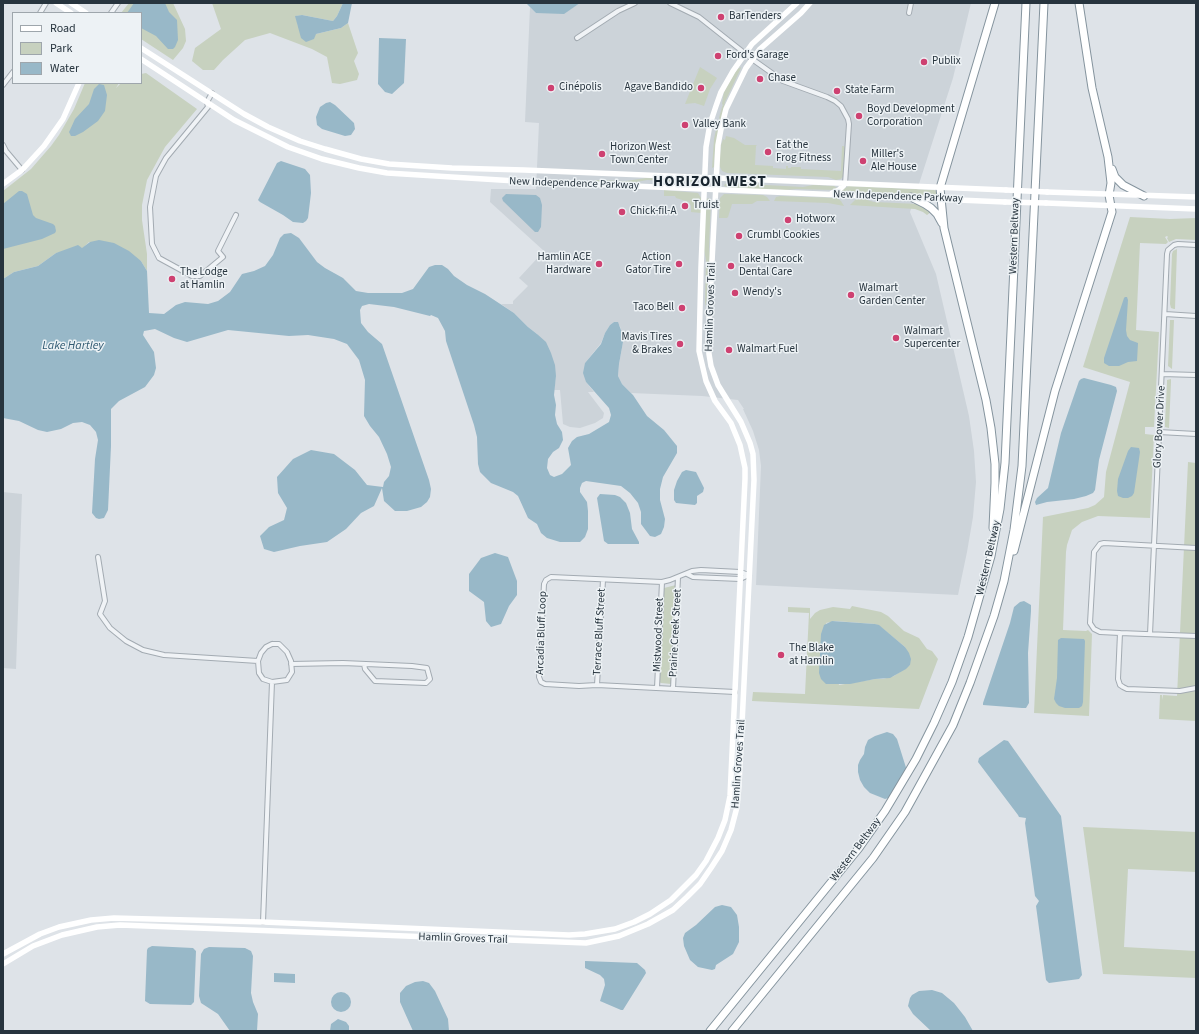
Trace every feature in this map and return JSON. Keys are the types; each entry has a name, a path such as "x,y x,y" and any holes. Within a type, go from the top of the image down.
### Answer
{"highway":[{"path":"991,556 995,483 991,428 986,400 944,228 940,188 995,3"},
{"name":"Western Beltway","path":"710,1031 849,860 885,811 916,759 934,723 952,682 968,638 991,556 1000,509 1005,463 1026,3"},
{"name":"Western Beltway","path":"732,1031 868,864 905,812 953,725 994,616 1004,581 1014,530 1019,495 1024,437 1044,3"},
{"path":"1080,3 1092,88 1108,157 1114,174 1120,183 1128,189 1144,196"},
{"path":"1004,581 1014,554 1055,391 1112,212 1108,157"},
{"path":"911,197 931,208 937,214 944,228"}],"street":[{"path":"41,12 46,3"},
{"path":"56,3 70,12"},
{"path":"71,3 84,12"},
{"path":"112,12 118,3"},
{"path":"577,38 618,11 635,3"},
{"path":"670,3 699,17 752,59 784,81 827,97 841,106 849,124 845,184 839,190 828,195"},
{"name":"Hamlin Groves Trail","path":"3,954 40,934 59,927 91,920 124,917 577,935 615,929 634,922 671,900 691,881 706,861 715,845 727,812 731,784 745,479 743,455 740,445 731,423 715,401 706,381 699,351 706,147 712,117 724,86 745,53 763,33 797,3"},
{"name":"Hamlin Groves Trail","path":"3,964 29,949 62,935 97,927 124,925 586,943 630,933 656,920 680,904 700,884 717,859 731,830 737,807 754,480 753,454 750,443 741,422 722,394 715,378 709,354 709,320 718,145 723,120 739,82 752,59 760,49 810,3"},
{"path":"908,13 912,3"},
{"name":"New Independence Parkway","path":"142,49 244,114 268,127 300,141 325,149 361,159 388,164 452,168 1110,195 1196,197"},
{"name":"New Independence Parkway","path":"142,60 234,120 288,146 322,159 380,172 409,176 828,195 1196,208"},
{"path":"3,85 12,73"},
{"path":"3,184 22,170 44,146 63,119 80,84"},
{"path":"212,93 207,102 208,107 166,158 156,176 150,207 152,244 159,258 192,276 200,276 222,257 218,251 236,215"},
{"path":"3,145 6,151 22,170"},
{"name":"Glory Bower Drive","path":"1150,634 1168,250 1174,245 1178,244 1196,245"},
{"path":"1165,314 1196,316"},
{"path":"700,320 709,320"},
{"path":"1162,374 1196,375"},
{"path":"1160,432 1196,434"},
{"path":"1196,548 1100,544 1096,547 1094,552 1090,623 1094,630 1100,632 1196,636"},
{"path":"98,557 105,601 100,614 110,628 126,641 144,650 164,656 258,661"},
{"name":"Arcadia Bluff Loop","path":"735,692 597,685 579,686 546,684 541,682 539,677 544,584 546,580 552,577 662,582 692,571 701,570 740,572 750,575"},
{"name":"Arcadia Bluff Loop","path":"687,574 693,577 740,579 750,575"},
{"name":"Prairie Creek Street","path":"673,689 678,577"},
{"name":"Terrace Bluff Street","path":"597,685 602,580"},
{"name":"Mistwood Street","path":"657,688 662,582"},
{"path":"1120,633 1118,679 1120,684 1127,689 1180,691 1196,688"},
{"path":"272,644 279,644 287,652 291,664 292,672 287,680 272,682 263,679 259,673 258,661 261,653 266,647 272,644"},
{"path":"291,664 364,664 412,666 427,668 430,679 426,683 375,681 365,669 364,664"},
{"path":"263,931 272,682"},
{"path":"124,917 124,925"},
{"path":"522,941 523,933"}],"shaded area":[{"path":"580,3 971,3 953,78 910,212 936,274 969,416 974,451 976,482 973,517 958,595 756,585 761,466 759,450 744,409 738,400 702,396 631,393 622,384 618,376 623,342 620,326 614,322 610,325 601,343 585,363 586,382 594,392 588,392 604,413 603,418 595,423 580,428 570,427 563,424 560,390 554,390 556,376 537,334 514,313 501,304 513,304 513,301 528,286 519,278 544,251 490,202 491,189 536,189 539,123 525,122 530,7 536,13 564,13"},
{"path":"3,492 22,494 16,669 3,668"}],"green space":[{"path":"129,3 173,3 185,29 186,41 183,48 173,60 142,40 142,12 122,12"},
{"path":"212,3 343,3 333,21 302,15 296,16 298,26 316,34 341,28 348,23 358,53 354,61 359,74 357,80 340,84 332,83 327,57 312,49 270,33 245,40 214,70 203,70 192,61 195,48 221,29"},
{"path":"739,66 738,69 741,68 725,102 715,150 714,167 712,168 714,139 723,105 724,91"},
{"path":"700,67 717,78 710,89 704,106 695,103 685,104"},
{"path":"146,73 197,109 165,147 147,180 142,205 142,220 147,254 147,271 141,261 89,242 82,249 56,253 38,266 14,272 3,279 3,191 31,169 51,146 74,109 85,84 118,84 116,88 120,84 142,84 142,74"},
{"path":"726,136 734,138 745,145 757,145 755,165 773,166 773,168 786,169 786,166 788,166 788,168 801,167 801,169 841,171 842,146 844,146 844,175 841,179 836,180 828,177 727,173 722,171 719,165 721,145"},
{"path":"646,178 694,181 647,180 626,184 595,181 626,181"},
{"path":"728,183 803,187 813,185 834,186 837,188 835,190 786,190 730,188 724,186"},
{"path":"848,186 934,190 937,191 938,195 840,192"},
{"path":"664,190 698,193 701,198 701,213 691,212 689,202 676,198 675,196 664,196"},
{"path":"724,194 763,195 770,201 757,201 752,204 732,204 728,217 719,218 720,198"},
{"path":"776,197 837,198 844,206 828,203 774,201"},
{"path":"708,198 711,200 710,258 706,306 706,260 704,250 706,200"},
{"path":"856,199 864,199 874,202 918,204 931,212 927,215 915,209 850,205"},
{"path":"1130,217 1170,219 1196,218 1196,240 1176,239 1169,242 1167,236 1165,237 1168,242 1166,244 1140,243 1136,330 1159,332 1154,427 1145,427 1145,434 1154,435 1150,518 1098,516 1082,522 1072,530 1066,552 1063,630 1088,630 1092,634 1089,716 1034,713 1043,517 1088,508 1095,505 1104,497 1106,472 1130,382 1083,367"},
{"path":"1177,249 1174,309 1171,308 1170,304 1172,254 1173,251"},
{"path":"1170,320 1174,320 1172,369 1168,366"},
{"path":"1171,379 1169,428 1165,427 1165,423 1167,380"},
{"path":"1188,462 1196,463 1196,721 1159,719 1160,695 1162,695 1162,700 1163,695 1177,696"},
{"path":"676,585 671,684 661,683 659,682 664,588"},
{"path":"852,606 881,612 888,616 904,631 919,638 927,649 932,651 938,659 919,709 752,701 753,692 805,694 809,613 788,612 788,607 810,608 810,619 820,610 833,607 850,609","holes":["835,621 875,624 905,647 910,665 894,676 839,685 826,623"]},
{"path":"1083,827 1196,832 1196,872 1128,869 1124,947 1196,951 1196,978 1103,974"}],"water":[{"path":"134,3 165,3 169,12 177,20 178,40 175,47 173,49 168,49 156,36 142,29 142,12 128,12"},
{"path":"343,3 352,3 348,23 341,28 316,34 314,39 306,42 301,38 295,16 302,15 333,21"},
{"path":"526,3 580,3 564,14 536,13"},
{"path":"379,38 406,39 404,83 392,94 385,92 378,84"},
{"path":"99,84 104,85 107,95 105,111 98,121 83,132 75,136 71,136 69,132 75,119 89,104 94,89"},
{"path":"330,102 354,123 355,129 351,135 345,136 322,129 317,125 316,117 320,107"},
{"path":"281,161 305,169 310,175 311,193 308,218 303,223 293,222 258,200 277,163"},
{"path":"19,191 27,194 33,215 36,218 53,224 56,231 55,233 42,239 3,249 3,204"},
{"path":"506,194 536,195 540,198 542,205 541,227 538,232 535,232 503,201 502,198"},
{"name":"Lake Hartley","path":"291,233 299,238 317,262 343,278 356,291 368,293 402,293 413,289 429,267 442,265 467,285 485,294 514,313 546,342 555,365 555,415 557,424 562,432 563,440 559,448 553,452 548,459 547,468 550,475 554,477 562,474 571,465 568,448 572,441 577,437 589,434 609,422 611,415 609,408 586,382 583,373 585,363 601,344 610,325 614,322 618,322 622,333 623,342 618,376 622,384 633,395 647,416 664,430 677,446 677,453 663,477 660,489 660,500 665,519 661,534 655,537 650,536 641,524 641,512 638,503 630,493 621,486 586,481 582,483 580,488 580,492 587,502 588,511 588,529 585,537 580,542 560,542 547,538 541,533 537,524 528,518 518,496 513,492 491,483 480,472 478,464 477,437 474,425 446,341 445,331 438,318 431,315 394,307 369,304 362,306 360,310 361,323 368,332 382,344 429,480 431,489 430,497 421,507 407,511 395,511 384,501 382,488 374,506 361,513 346,529 327,542 274,552 264,549 260,536 269,527 284,520 287,508 278,493 277,477 293,459 311,450 334,454 355,470 367,485 383,487 384,482 389,476 391,467 387,454 379,437 364,416 365,380 359,360 347,344 334,339 308,335 289,336 228,330 187,342 155,329 144,331 143,335 154,352 156,368 154,375 145,387 119,401 111,409 108,510 104,518 96,518 92,513 95,459 98,440 96,432 90,425 82,422 73,423 61,429 47,432 38,430 19,421 3,418 3,279 14,272 38,266 56,253 78,245 82,248 90,242 99,240 114,243 129,251 141,261 147,271 149,313 164,314 176,305 185,302 208,304 218,301 230,292 242,274 265,266 273,255 280,238 284,234"},
{"path":"1125,297 1127,297 1128,300 1127,336 1130,340 1138,343 1137,361 1128,362 1119,366 1109,366 1104,363 1104,358"},
{"path":"1084,378 1111,385 1116,387 1117,391 1099,460 1095,490 1093,493 1086,496 1036,505 1035,502 1037,498 1048,488 1061,433 1079,381"},
{"path":"1131,447 1139,448 1140,452 1134,493 1128,498 1123,498 1118,496 1118,479 1128,451"},
{"path":"686,470 696,472 704,488 703,492 697,496 697,503 695,505 676,503 674,500 674,490 677,481 682,472"},
{"path":"600,494 615,495 620,497 626,503 630,513 632,529 639,544 608,544 604,541 597,498"},
{"path":"495,553 508,557 517,581 517,595 509,606 501,624 491,627 486,621 484,602 469,591 469,574 481,558"},
{"path":"1024,601 1031,605 1028,653 1029,703 1026,708 983,705 1014,607 1020,602"},
{"path":"832,621 879,625 905,647 911,659 910,665 890,678 875,679 850,684 826,684 821,679 819,673 821,634 824,625"},
{"path":"1061,638 1084,639 1085,641 1083,702 1082,706 1079,708 1065,708 1059,706 1054,699 1057,678 1058,640"},
{"path":"887,732 893,734 897,739 908,774 892,797 885,799 870,793 864,787 860,780 858,765 864,754 868,740"},
{"path":"1004,740 1008,741 1061,816 1082,975 1079,979 1049,983 1046,980 1036,906 1039,901 1035,896 1025,823 1026,818 1019,817 978,762 979,758"},
{"path":"722,905 731,907 737,915 739,942 733,954 716,965 715,969 712,970 698,967 690,960 684,946 683,938 685,933 715,907"},
{"path":"152,946 193,948 196,951 194,1002 191,1005 150,1004 145,1001 147,950"},
{"path":"209,947 245,948 251,951 253,956 251,993 258,1014 257,1031 230,1031 218,1014 201,1003 199,996 201,954 204,949"},
{"path":"585,961 637,963 645,970 646,973 623,1010 621,1010 600,1001 605,985 604,979 600,975 585,968"},
{"path":"274,973 295,974 295,983 274,982"},
{"path":"423,981 429,983 435,991 448,1019 449,1031 413,1031 400,1002 400,993 406,986 415,982"},
{"path":"932,990 942,993 954,1003 965,1017 973,1031 931,1031 913,1014 908,1006 912,995 919,991"},
{"path":"341,992 348,995 351,1002 348,1009 341,1012 334,1009 331,1002 334,995"},
{"path":"338,1019 346,1022 349,1026 349,1031 330,1031 331,1024"}],"place":[{"name":"BarTenders","path":"721,17"},
{"name":"Ford's Garage","path":"718,56"},
{"name":"Publix","path":"924,62"},
{"name":"Chase","path":"760,79"},
{"name":"Cinépolis","path":"551,88"},
{"name":"Agave Bandido","path":"701,88"},
{"name":"State Farm","path":"837,91"},
{"name":"Boyd Development Corporation","path":"859,116"},
{"name":"Valley Bank","path":"685,125"},
{"name":"Eat the Frog Fitness","path":"768,152"},
{"name":"Horizon West Town Center","path":"602,154"},
{"name":"Miller's Ale House","path":"863,161"},
{"name":"Truist","path":"685,206"},
{"name":"Chick-fil-A","path":"622,212"},
{"name":"Hotworx","path":"788,220"},
{"name":"Crumbl Cookies","path":"739,236"},
{"name":"Hamlin ACE Hardware","path":"599,264"},
{"name":"Action Gator Tire","path":"679,264"},
{"name":"Lake Hancock Dental Care","path":"731,266"},
{"name":"The Lodge at Hamlin","path":"172,279"},
{"name":"Wendy's","path":"735,293"},
{"name":"Walmart Garden Center","path":"851,295"},
{"name":"Taco Bell","path":"682,308"},
{"name":"Walmart Supercenter","path":"896,338"},
{"name":"Mavis Tires & Brakes","path":"680,344"},
{"name":"Walmart Fuel","path":"729,350"},
{"name":"The Blake at Hamlin","path":"781,655"}],"district":[{"name":"HORIZON WEST","path":"710,183"}]}
